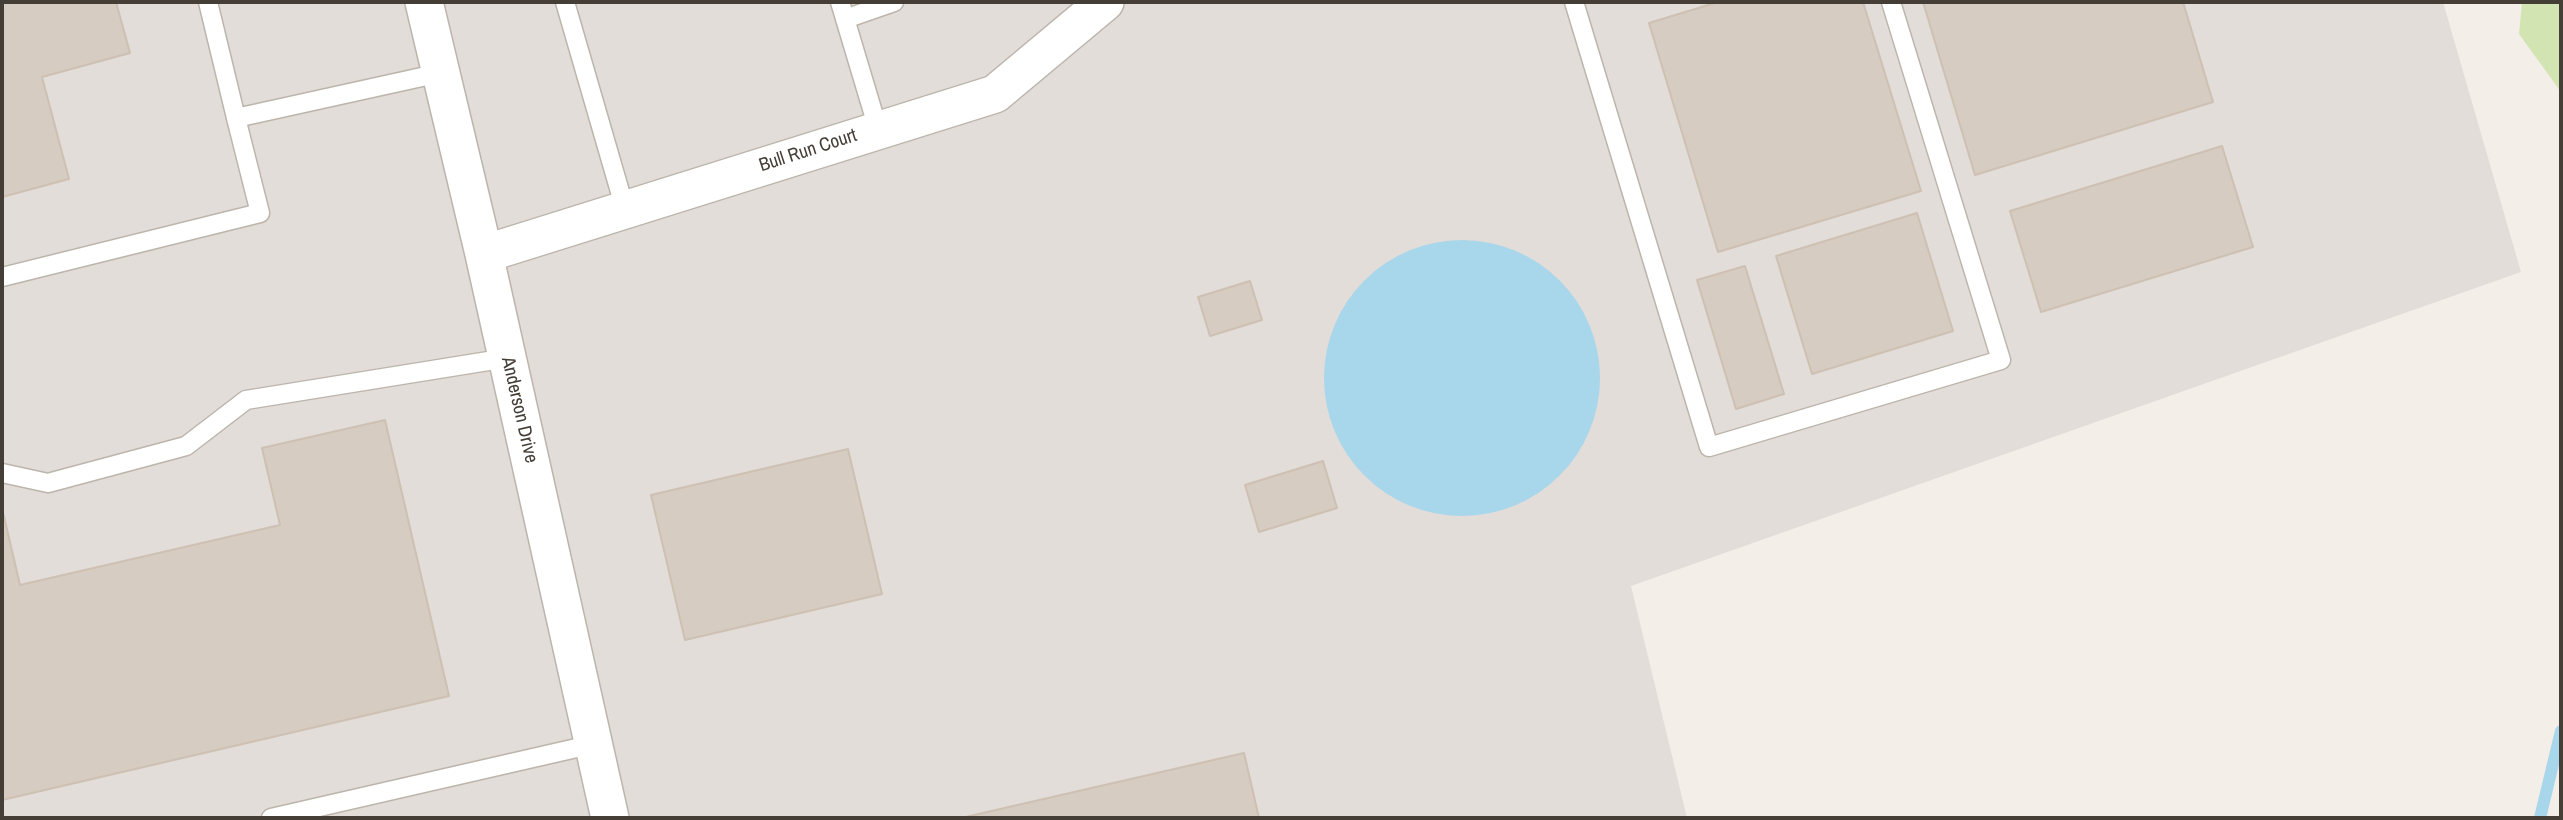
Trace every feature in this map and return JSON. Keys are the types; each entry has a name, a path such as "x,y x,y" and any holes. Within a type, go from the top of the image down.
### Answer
{"street":[{"name":"Anderson Drive","path":"424,2 484,254 610,818"},
{"name":"Bull Run Court","path":"484,254 995,94 1105,2"}],"lane":[{"path":"2,277 260,213 208,2"},
{"path":"565,2 625,209"},
{"path":"840,2 878,129"},
{"path":"845,19 894,2"},
{"path":"1577,3 1709,447 2001,360 1891,2"},
{"path":"236,118 440,72"},
{"path":"2,473 48,483 186,446 246,400 507,358"},
{"path":"271,818 594,744"}],"shaded area":[{"path":"2,2 2443,2 2521,272 1631,586 1687,818 2,818"}],"green space":[{"path":"2522,2 2561,2 2561,92 2519,34"}],"water":[{"path":"1476,240 1515,250 1527,256 1550,271 1569,290 1590,325 1598,351 1598,405 1590,431 1577,455 1560,476 1539,493 1515,506 1476,516 1448,516 1409,506 1397,500 1374,485 1355,466 1334,431 1326,405 1324,364 1334,325 1340,313 1355,290 1374,271 1409,250 1435,242"}],"building":[{"path":"2,2 116,2 130,53 42,77 69,179 2,197"},
{"path":"1718,2 1863,2 1921,191 1718,252 1649,23"},
{"path":"1923,2 2183,2 2213,102 1975,175"},
{"path":"2222,146 2253,247 2041,312 2010,211"},
{"path":"1917,213 1953,331 1812,374 1776,256"},
{"path":"1745,266 1784,394 1736,409 1697,280"},
{"path":"1250,281 1262,320 1210,336 1198,297"},
{"path":"385,420 449,696 2,800 2,508 20,585 280,525 262,448"},
{"path":"848,449 882,594 685,640 651,495"},
{"path":"1323,461 1337,508 1259,532 1245,485"},
{"path":"1244,753 1259,818 961,818"}],"waterway":[{"path":"2540,818 2561,731"}]}
